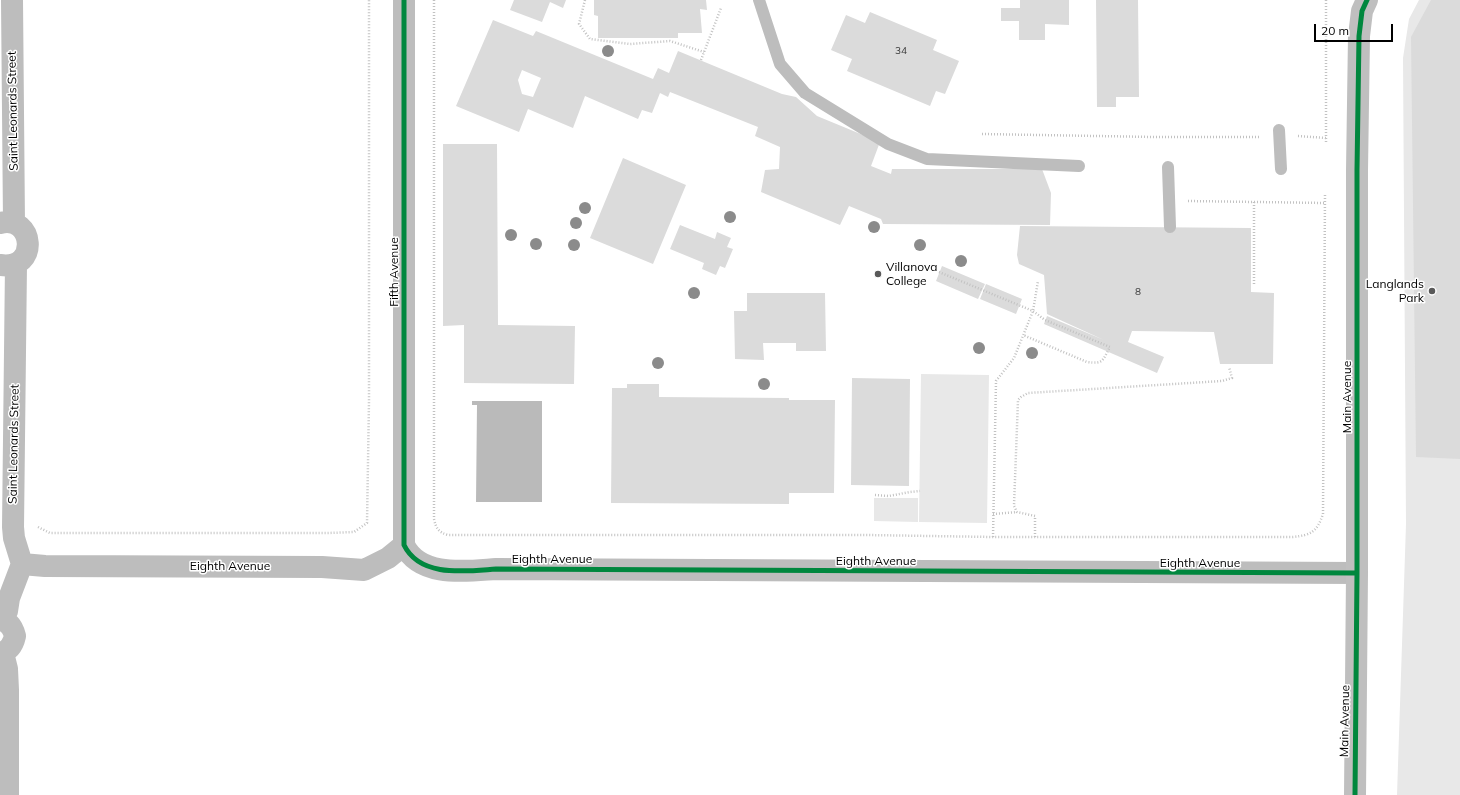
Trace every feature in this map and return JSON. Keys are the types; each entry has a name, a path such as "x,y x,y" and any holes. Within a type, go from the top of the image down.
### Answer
{"street":[{"name":"Saint Leonards Street","path":"7,223 12,0"},
{"name":"Fifth Avenue","path":"404,0 404,545"},
{"name":"Main Avenue","path":"1355,795 1357,573 1357,178 1359,36 1362,11 1367,0"},
{"path":"7,223 21,227 26,234 29,243 23,259 8,264"},
{"name":"Saint Leonards Street","path":"8,264 13,527 14,538 22,564"},
{"name":"Eighth Avenue","path":"22,564 45,566 322,566 364,570 388,558 404,545 408,553 417,561 428,566 453,571 496,569 1357,573"},
{"path":"8,795 8,690 6,669 2,653 12,646 15,636 11,626 1,620 7,611 9,598 22,564"}],"lane":[{"path":"759,0 780,64 805,93 888,144 927,159 1079,166"},
{"path":"1279,133 1281,169"},
{"path":"1168,167 1170,227"}],"path":[{"path":"37,526 50,534 328,533 354,532 367,523 369,401 369,0"},
{"path":"434,0 434,519 436,528 448,535 867,535 1035,537 1307,536 1320,525 1323,514 1325,194"},
{"path":"585,0 579,24 590,39 630,44 670,41 704,52"},
{"path":"1326,0 1326,144"},
{"path":"701,60 722,8"},
{"path":"982,134 1154,137 1279,133 1326,138"},
{"path":"1169,201 1325,203"},
{"path":"1254,202 1254,286"},
{"path":"939,272 1033,311 1045,320 1110,347 1102,361 1097,364 1087,362 1023,335"},
{"path":"993,536 996,381 1014,358 1033,311 1038,281"},
{"path":"1017,512 1014,506 1018,400 1020,397 1028,393 1222,381 1232,378 1229,367"},
{"path":"875,495 889,496 920,491"},
{"path":"993,514 1017,512 1034,516 1035,537"}],"shaded area":[{"name":"Langlands Park","path":"1419,0 1460,0 1460,795 1397,795 1406,524 1403,58 1409,19"},
{"path":"921,374 989,375 987,523 919,522"},
{"path":"472,401 542,401 542,502 476,502 477,405 472,405"},
{"path":"874,498 918,498 918,522 874,521"}],"building":[{"path":"514,0 566,0 563,8 550,2 542,22 510,10"},
{"path":"594,0 706,0 707,10 700,9 702,33 678,33 678,38 598,38 598,16 594,15"},
{"path":"1020,0 1069,0 1069,25 1045,24 1045,40 1019,40 1019,21 1001,21 1001,8 1020,8"},
{"path":"1096,0 1138,0 1139,97 1116,97 1116,107 1097,107"},
{"path":"1431,0 1460,0 1460,459 1416,457 1411,37"},
{"path":"870,12 937,40 933,50 959,61 945,94 936,91 930,106 847,71 852,59 831,50 846,15 865,23"},
{"path":"493,20 533,36 536,31 653,79 658,68 669,73 678,51 782,94 796,97 817,116 880,142 871,166 891,174 892,169 1042,169 1051,193 1050,225 883,224 881,219 849,206 840,225 761,192 765,170 779,169 780,147 755,136 758,127 670,92 668,97 660,93 652,113 642,110 638,119 585,96 573,128 528,109 519,132 456,106","holes":["522,70 541,78 533,97 522,94 518,80"]},
{"path":"443,144 497,144 498,325 575,326 574,384 464,383 464,325 443,326"},
{"path":"623,158 686,185 653,264 590,238"},
{"path":"680,225 715,239 717,232 731,238 727,247 733,249 725,268 720,266 716,275 702,269 704,263 670,249"},
{"path":"1020,226 1251,228 1251,292 1274,293 1273,364 1220,364 1214,332 1132,331 1128,342 1164,357 1157,373 1044,324 1047,316 1104,340 1047,314 1044,275 1019,264 1017,255"},
{"path":"942,266 985,284 978,299 936,281"},
{"path":"986,284 1022,299 1016,314 980,299"},
{"path":"747,293 825,293 826,351 796,351 796,343 763,343 764,360 735,359 734,311 747,311"},
{"path":"852,378 910,379 909,486 851,485"},
{"path":"627,384 659,384 659,397 789,398 789,400 835,400 834,493 789,493 789,504 611,503 612,388 627,388"}],"cycle path":[{"path":"404,0 404,545 411,556 421,563 432,568 458,571 496,569 1357,573"},
{"path":"1355,795 1357,573 1357,170 1359,36 1362,11 1367,0"}],"place":[{"name":"Villanova College","path":"878,274"},
{"name":"Langlands Park","path":"1432,291"}]}
